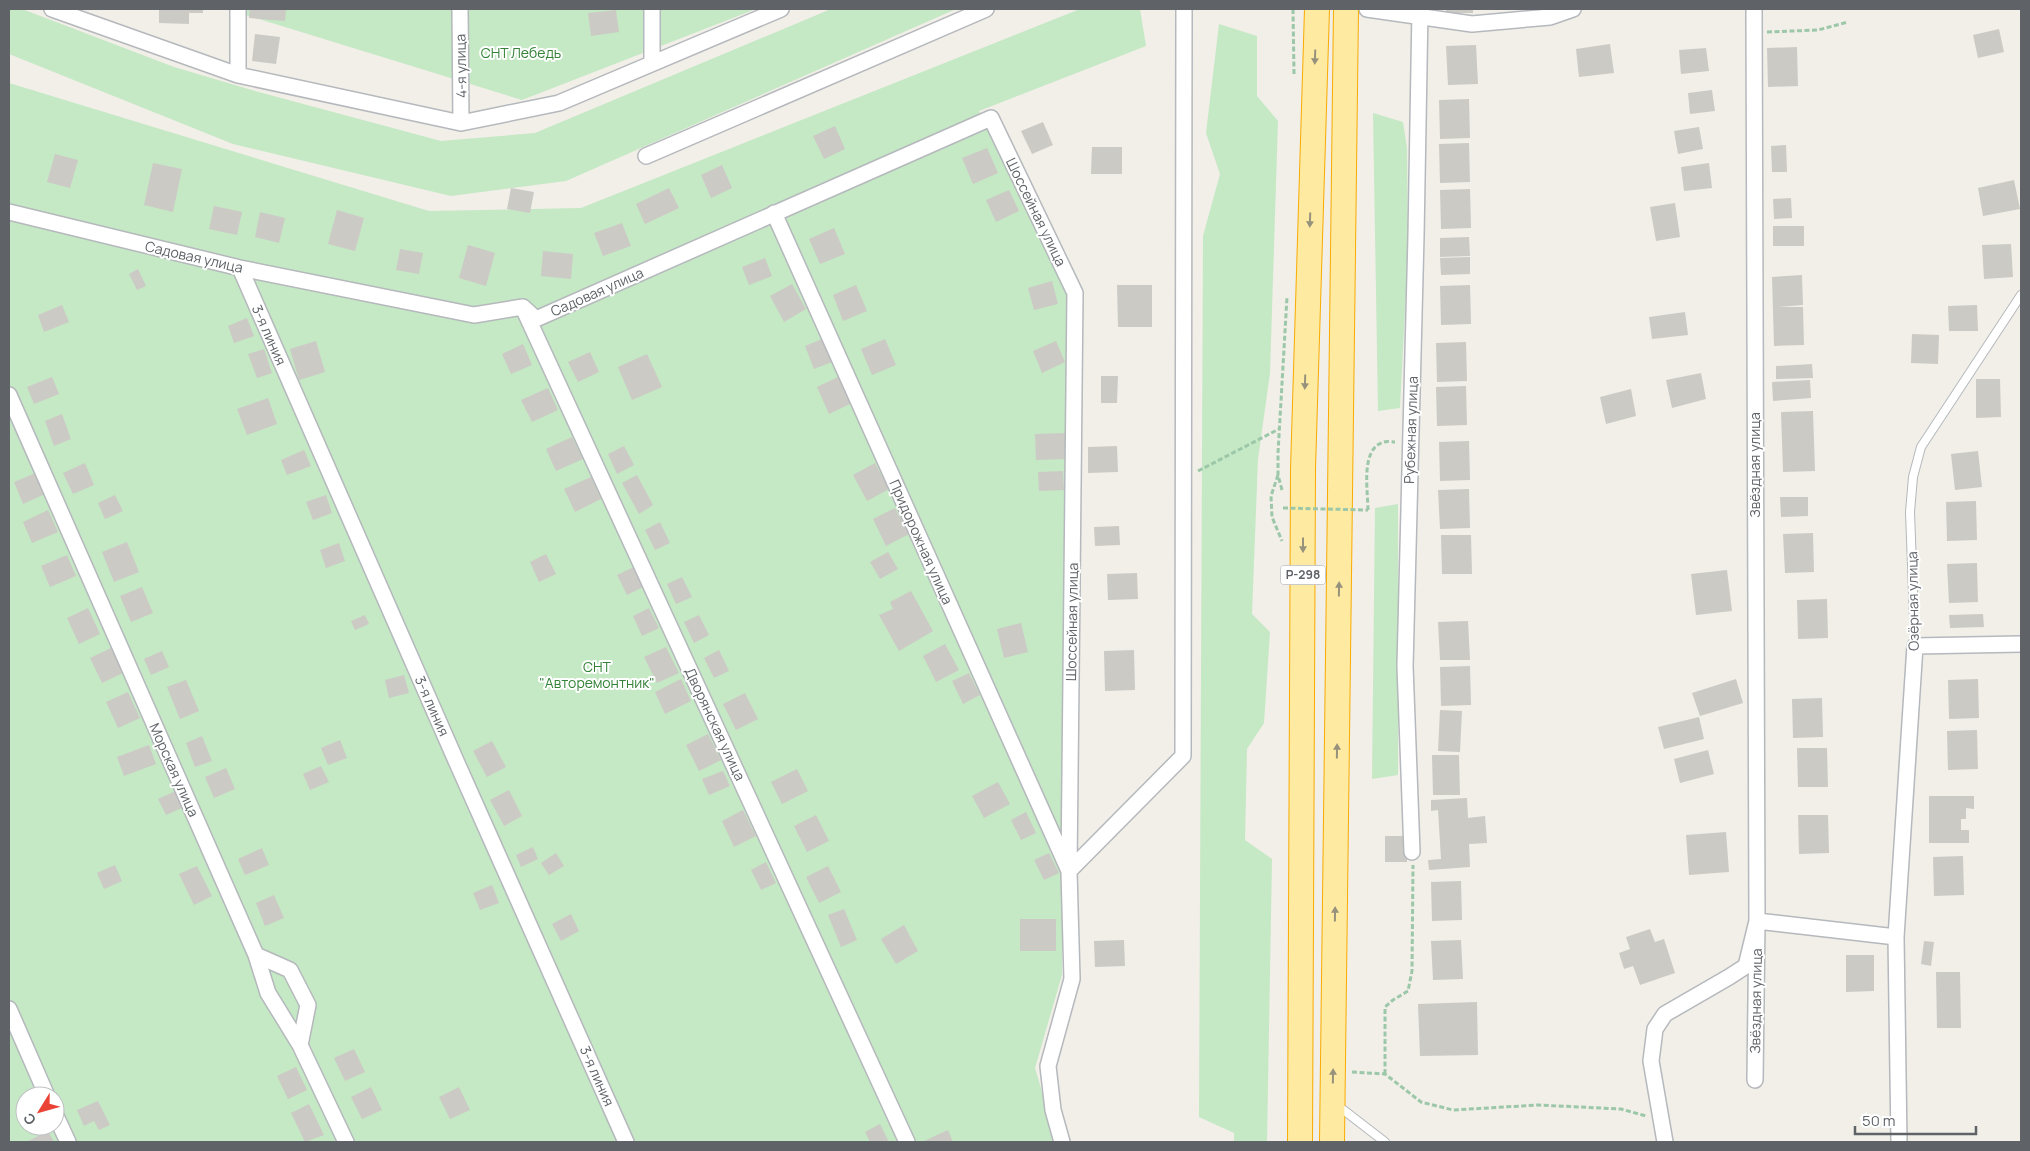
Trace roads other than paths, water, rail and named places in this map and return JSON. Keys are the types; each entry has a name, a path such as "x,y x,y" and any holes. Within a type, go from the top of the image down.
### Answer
{"highway":[{"name":"Р-298","path":"1300,1142 1303,469 1316,9"},
{"name":"Р-298","path":"1332,1142 1346,9"}],"street":[{"path":"52,9 238,75 461,123 559,103 781,9"},
{"path":"238,9 238,75"},
{"name":"4-я улица","path":"460,9 461,123"},
{"path":"652,9 652,64"},
{"path":"646,156 986,9"},
{"path":"1069,871 1183,756 1184,9"},
{"path":"1368,9 1420,13 1472,24 1550,17 1573,9"},
{"name":"Звёздная улица","path":"1754,9 1757,921 1755,1080"},
{"name":"Рубежная улица","path":"1412,852 1405,666 1420,13"},
{"name":"Садовая улица","path":"9,212 240,268 474,315 523,307 536,319 991,118"},
{"name":"Шоссейная улица","path":"991,118 1076,293 1069,871 1072,979 1048,1066 1053,1110 1062,1142"},
{"name":"Придорожная улица","path":"774,213 1069,871"},
{"name":"3-я линия","path":"240,268 456,763 626,1142"},
{"name":"Дворянская улица","path":"523,307 907,1142"},
{"name":"Морская улица","path":"9,395 256,955 268,993 300,1045 346,1142"},
{"path":"1915,646 2021,644"},
{"name":"Озёрная улица","path":"1899,1142 1896,937 1915,646"},
{"path":"1757,921 1896,937"},
{"name":"Звёздная улица","path":"1666,1142 1651,1061 1655,1029 1665,1014 1746,966 1757,921"},
{"path":"256,955 290,970 308,1005 300,1045"},
{"path":"9,1009 43,1086"},
{"path":"1666,1142 1671,1142"}],"lane":[{"name":"Озёрная улица","path":"1915,646 1910,512 1913,477 1921,447 2021,295"},
{"path":"1333,1101 1385,1142"}],"park label":[{"name":"СНТ Лебедь","path":"521,53"},
{"name":"СНТ \"Авторемонтник\"","path":"597,676"}]}
